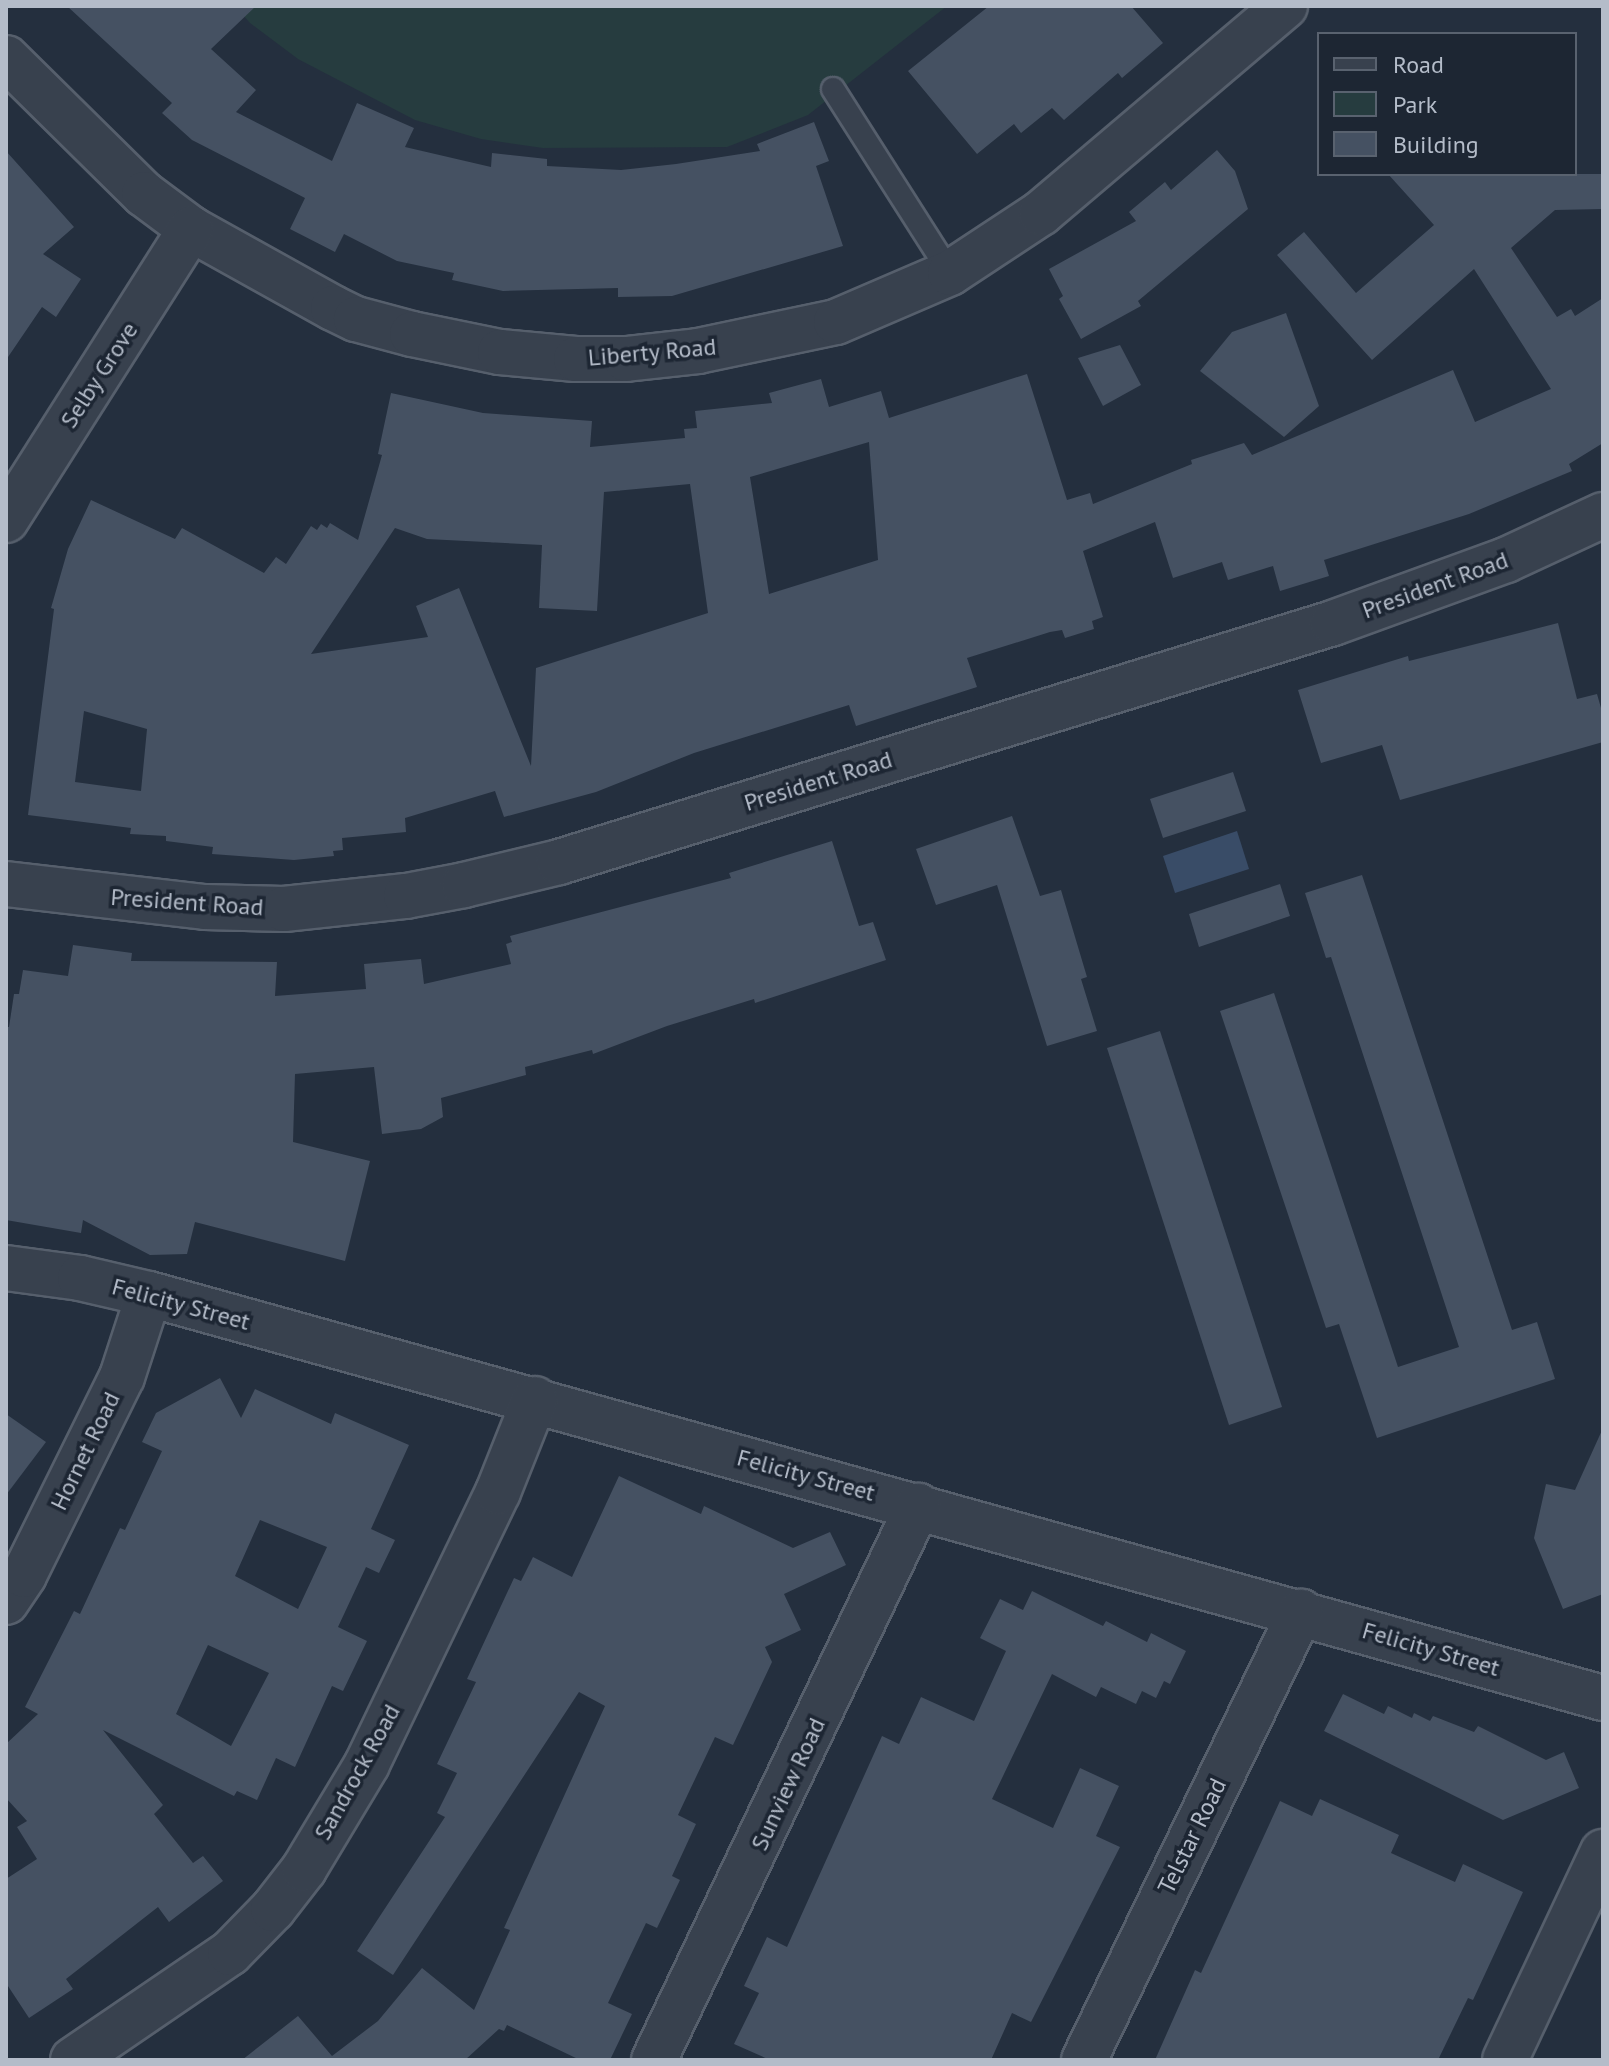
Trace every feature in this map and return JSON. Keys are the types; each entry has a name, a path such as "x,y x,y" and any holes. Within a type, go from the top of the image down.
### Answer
{"street":[{"name":"Liberty Road","path":"6,58 144,194 191,229 356,319 500,352 576,359 626,359 698,351 836,322 950,273 1041,213 1285,6"},
{"name":"Selby Grove","path":"6,520 191,229"},
{"name":"President Road","path":"6,884 205,907 284,909 406,896 464,885 559,862 1333,623 1506,560 1603,515"},
{"name":"Felicity Street","path":"6,1268 80,1278 149,1294 1603,1698"},
{"name":"Hornet Road","path":"6,1602 24,1575 122,1377 149,1294"},
{"name":"Sandrock Road","path":"73,2060 230,1953 273,1909 304,1869 367,1764 498,1492 535,1399"},
{"name":"Sunview Road","path":"654,2060 918,1506"},
{"name":"Telstar Road","path":"1084,2060 1301,1612"},
{"path":"1505,2060 1603,1852"}],"lane":[{"path":"833,89 950,273"}],"green space":[{"path":"235,6 947,6 808,115 727,147 543,148 481,139 415,120 298,59 250,23"}],"water":[{"path":"1237,831 1249,869 1175,893 1163,856"}],"building":[{"path":"67,6 256,6 211,49 256,90 236,112 332,161 357,103 414,128 405,147 491,167 492,153 547,159 547,166 621,170 676,164 760,151 757,144 814,122 829,161 816,166 843,246 672,296 618,297 618,288 503,291 452,280 454,273 397,261 344,234 335,252 290,229 305,198 192,140 162,113 172,103"},
{"path":"989,6 1131,6 1163,43 1122,78 1118,73 1064,120 1052,108 1021,133 1014,124 977,154 908,71"},
{"path":"1217,150 1235,171 1248,209 1138,301 1141,306 1081,339 1059,299 1063,296 1049,269 1136,221 1129,212 1165,182 1171,190"},
{"path":"6,151 74,227 43,254 81,279 56,317 42,307 6,360"},
{"path":"1603,174 1603,209 1555,210 1511,248 1557,317 1571,309 1575,316 1603,298 1603,443 1569,464 1572,471 1469,514 1324,560 1329,576 1280,591 1273,566 1228,580 1222,562 1173,578 1155,522 1083,551 1103,617 1092,621 1094,629 1065,638 1062,630 1050,632 967,658 977,687 856,726 849,705 694,753 596,792 504,817 495,791 405,818 406,832 342,838 343,850 333,851 334,856 294,860 212,854 213,847 166,841 166,836 130,834 131,828 28,815 54,609 51,608 68,549 91,500 175,539 182,528 264,573 276,557 286,564 311,526 317,530 321,524 327,528 330,523 358,540 382,455 378,454 391,393 483,413 592,421 590,447 685,438 684,429 697,428 695,411 772,403 769,393 821,379 829,407 881,391 889,418 1027,374 1067,500 1090,493 1093,504 1192,464 1191,460 1244,443 1252,455 1453,370 1475,422 1551,389 1474,269 1372,360 1277,255 1304,232 1356,293 1434,225 1390,176","holes":["869,442 878,560 769,594 750,477","690,484 708,613 536,668 531,766 459,588 416,606 428,637 311,654 395,528 427,539 542,545 539,608 597,611 604,492","84,711 147,729 141,791 75,782"]},
{"path":"1286,313 1319,406 1284,437 1200,371 1232,332"},
{"path":"1120,345 1141,385 1103,406 1078,358"},
{"path":"1558,623 1577,699 1597,694 1603,715 1603,742 1400,800 1382,745 1321,763 1298,690 1408,656 1409,661"},
{"path":"1233,772 1246,811 1163,838 1150,799"},
{"path":"1012,816 1040,896 1061,890 1087,977 1081,979 1097,1031 1047,1046 997,885 936,905 916,849"},
{"path":"832,841 859,926 873,922 886,960 755,1003 754,999 667,1026 593,1054 592,1050 525,1067 526,1075 441,1098 443,1117 421,1129 382,1134 374,1067 295,1074 293,1142 370,1161 345,1261 195,1222 187,1254 150,1255 83,1220 81,1233 6,1220 6,1027 9,1027 14,994 19,994 23,970 68,976 73,945 132,953 131,961 277,962 275,996 366,989 364,964 421,959 424,984 511,964 506,944 512,942 510,936 731,878 729,873"},
{"path":"1362,875 1512,1330 1537,1322 1555,1379 1377,1438 1339,1324 1326,1328 1220,1011 1274,993 1398,1367 1459,1347 1331,957 1326,958 1305,893"},
{"path":"1280,884 1290,916 1199,947 1189,914"},
{"path":"1160,1031 1282,1407 1229,1425 1107,1048"},
{"path":"220,1378 241,1418 255,1389 331,1424 335,1413 409,1445 371,1529 395,1540 379,1573 366,1567 338,1627 367,1641 343,1691 332,1686 295,1767 276,1758 257,1800 237,1791 234,1796 103,1730 163,1805 154,1814 193,1863 203,1856 223,1881 169,1922 158,1907 66,1979 73,1989 29,2018 6,1983 6,1879 37,1859 17,1827 27,1821 6,1798 6,1744 38,1714 25,1707 74,1611 80,1614 120,1528 125,1530 162,1451 142,1442 156,1413","holes":["260,1520 327,1547 298,1609 235,1576","208,1645 269,1673 231,1746 176,1714"]},
{"path":"6,1414 46,1442 6,1495"},
{"path":"1603,1428 1603,1594 1563,1609 1534,1538 1546,1484 1575,1490"},
{"path":"619,1476 701,1514 704,1506 793,1548 830,1532 846,1565 784,1594 801,1630 765,1647 772,1662 733,1745 715,1737 678,1815 696,1824 672,1876 680,1880 657,1928 646,1923 608,2003 632,2014 610,2060 580,2060 507,2025 504,2031 499,2029 465,2060 242,2060 298,2016 332,2056 378,2021 422,1968 474,2010 510,1930 504,1928 605,1706 579,1692 393,1975 357,1951 445,1817 437,1813 457,1773 437,1764 476,1682 467,1679 514,1578 521,1581 533,1557 572,1577"},
{"path":"1032,1591 1103,1626 1106,1621 1147,1642 1151,1633 1186,1651 1170,1684 1164,1681 1156,1698 1142,1691 1136,1704 1101,1687 1096,1697 1052,1674 992,1799 1053,1828 1080,1768 1119,1786 1096,1836 1120,1847 1031,2022 1012,2013 991,2060 770,2060 734,2044 759,1993 744,1986 767,1937 787,1947 882,1736 899,1744 921,1697 974,1721 1006,1651 980,1638 1000,1599 1023,1610"},
{"path":"1343,1694 1384,1714 1388,1706 1412,1718 1414,1713 1430,1721 1433,1716 1474,1732 1478,1726 1546,1760 1564,1752 1579,1788 1503,1820 1324,1731"},
{"path":"1320,1799 1399,1835 1391,1853 1455,1882 1463,1864 1523,1892 1473,2000 1468,1998 1438,2060 1155,2060 1195,1970 1201,1973 1280,1801 1312,1816"}]}
